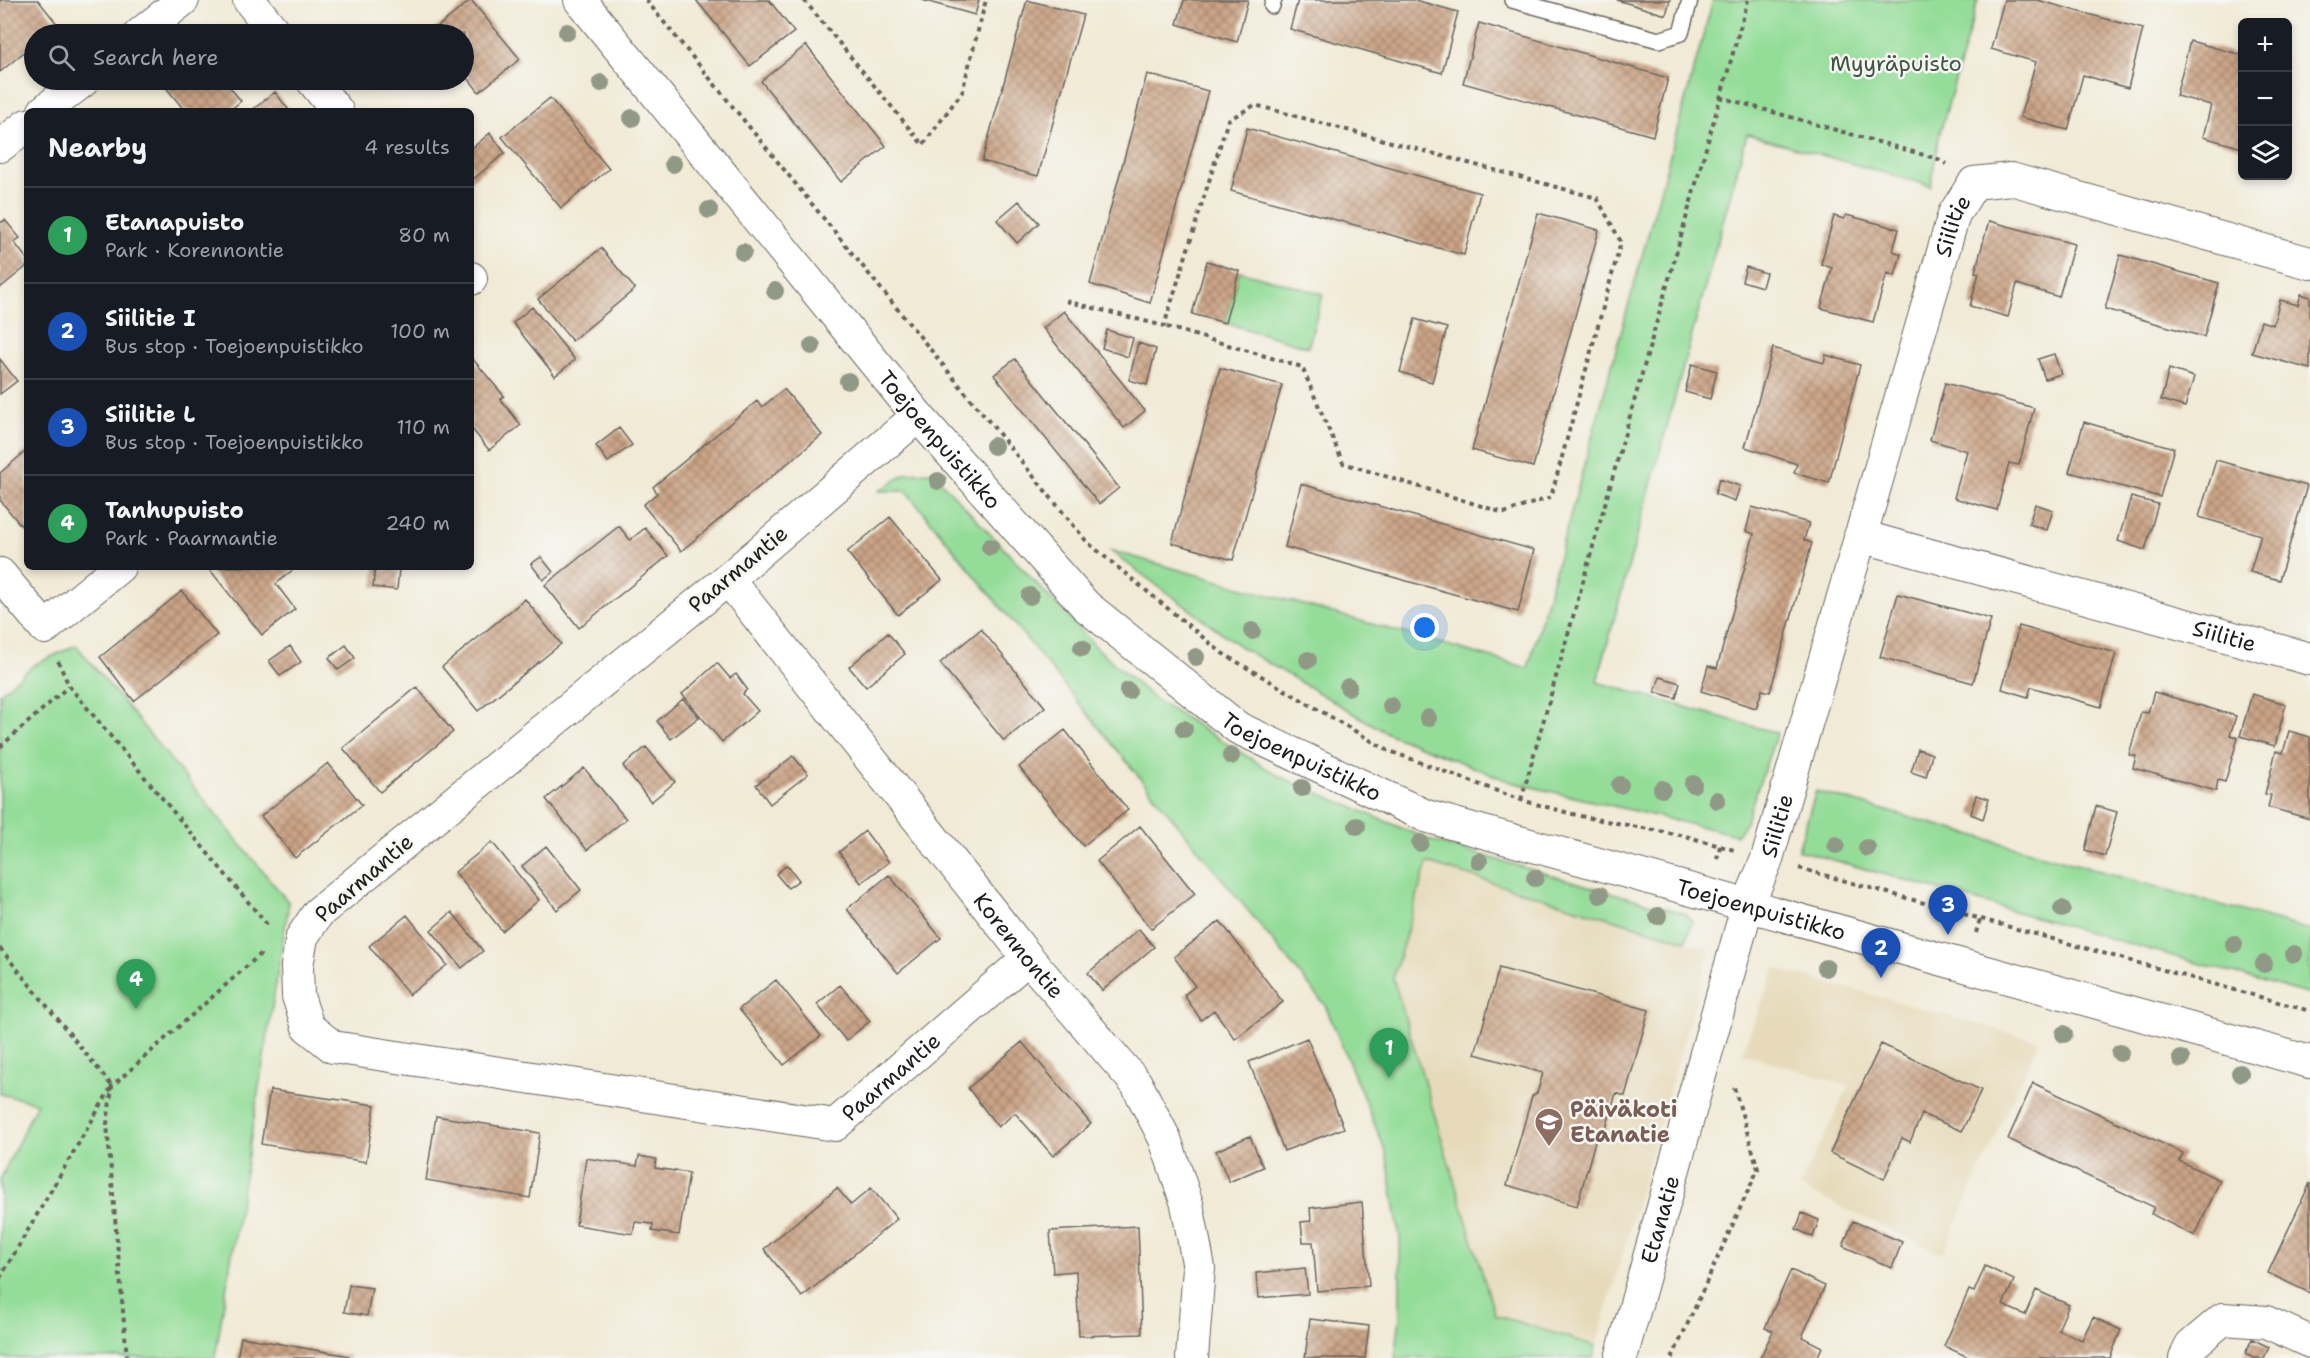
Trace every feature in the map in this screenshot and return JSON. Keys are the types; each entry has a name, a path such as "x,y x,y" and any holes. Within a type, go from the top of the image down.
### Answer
{"street":[{"path":"153,24 183,0"},
{"path":"249,0 268,24"},
{"name":"Toejoenpuistikko","path":"580,0 918,416 1086,606 1238,728 1426,816 2310,1062"},
{"path":"48,108 71,90"},
{"path":"320,90 335,108"},
{"path":"0,146 24,127"},
{"name":"Siilitie","path":"1747,907 1767,859 1954,214 1974,183 2011,179 2310,263"},
{"name":"Paarmantie","path":"918,416 728,579 318,913 302,937 297,966 298,996 308,1027 333,1047 835,1125 1028,958"},
{"name":"Siilitie","path":"1860,536 2310,659"},
{"path":"0,574 45,628 115,570"},
{"name":"Korennontie","path":"728,579 1028,958 1136,1083 1165,1139 1187,1204 1198,1268 1192,1358"},
{"name":"Etanatie","path":"1621,1358 1747,907"},
{"path":"2185,1358 2191,1346 2223,1319 2266,1322 2310,1342"}],"lane":[{"path":"1512,0 1659,40 1681,33 1690,0"}],"path":[{"path":"646,0 1087,542 1222,653 1387,750 1521,800 1580,816 1685,836 2310,1011"},
{"path":"804,0 923,145 962,92 986,0"},
{"path":"1521,800 1748,0"},
{"path":"1720,97 1938,159 1974,183"},
{"path":"1066,301 1164,326 1302,367 1343,463 1504,513 1551,497 1621,242 1597,198 1255,105 1228,120 1164,326"},
{"path":"45,628 69,686 271,929"},
{"path":"0,747 69,686"},
{"path":"0,1278 112,1086 270,946"},
{"path":"0,948 112,1086 107,1124 127,1358"},
{"path":"1672,1358 1758,1169 1724,1054 1712,1031"}],"shaded area":[{"name":"Päiväkoti Etanatie","path":"1427,863 1710,949 1596,1346 1495,1315 1393,978"},
{"path":"1775,968 2039,1041 1942,1254 1799,1187 1849,1086 1742,1053"}],"green space":[{"name":"Myyräpuisto","path":"1713,0 1978,0 1938,140 1931,186 1747,134 1597,682 1777,733 1745,824 1736,835 1511,782 1387,733 1241,647 1109,550 1528,668"},
{"path":"1239,271 1323,294 1308,347 1225,323"},
{"path":"932,472 1097,648 1154,699 1279,776 1432,841 1686,914 1692,922 1686,941 1427,863 1393,978 1495,1315 1596,1346 1593,1358 1395,1358 1400,1317 1400,1239 1386,1152 1325,1005 906,491 879,491 907,473"},
{"path":"76,645 289,903 215,1358 0,1358 0,1180 37,1103 0,1094 0,693 34,665"},
{"path":"1816,791 2310,930 2310,995 1798,850"}],"building":[{"path":"0,0 38,0 57,24 24,24 24,52 0,72"},
{"path":"471,0 520,59 479,92 474,86 474,24 441,24"},
{"path":"696,0 769,0 794,32 750,66"},
{"path":"922,0 979,0 975,15"},
{"path":"1027,0 1083,15 1038,176 982,161"},
{"path":"1184,0 1248,0 1237,42 1177,24"},
{"path":"1298,0 1415,0 1458,12 1442,73 1290,29"},
{"path":"1617,0 1670,0 1666,15"},
{"path":"2004,0 2037,0 2143,29 2128,88 2083,75 2068,130 2020,117 2036,62 1991,49"},
{"path":"1479,23 1668,78 1653,136 1463,83"},
{"path":"2190,41 2238,54 2238,147 2203,137 2211,105 2176,96"},
{"path":"806,45 886,146 841,182 761,81"},
{"path":"1147,74 1208,91 1150,303 1090,284"},
{"path":"168,90 232,90 241,101 233,108 183,108"},
{"path":"275,92 287,108 255,108"},
{"path":"550,98 609,169 561,208 502,137"},
{"path":"1247,128 1480,193 1464,255 1231,191"},
{"path":"490,133 505,153 474,179 474,146"},
{"path":"1019,201 1039,223 1017,243 997,220"},
{"path":"1538,213 1599,230 1533,467 1472,450"},
{"path":"1846,215 1899,229 1893,251 1901,254 1895,276 1887,273 1873,322 1821,308 1832,268 1821,264 1834,216 1844,219"},
{"path":"5,220 20,238 14,242 24,255 24,268 0,288 0,223"},
{"path":"1989,221 2074,244 2059,297 2017,284 2008,317 1970,306 1979,273 1975,272"},
{"path":"601,248 635,289 572,341 538,299"},
{"path":"2120,255 2219,283 2204,337 2105,309"},
{"path":"1207,261 1239,271 1225,323 1192,314"},
{"path":"1746,267 1766,273 1762,287 1742,281"},
{"path":"2301,294 2310,297 2310,369 2252,353 2261,321 2273,325 2280,300 2298,305"},
{"path":"532,307 575,360 555,376 513,323"},
{"path":"1064,311 1145,411 1124,428 1043,328"},
{"path":"1415,319 1447,328 1432,382 1400,372"},
{"path":"1107,330 1133,338 1128,357 1102,348"},
{"path":"1138,343 1156,349 1147,385 1129,380"},
{"path":"1773,348 1824,363 1826,355 1860,365 1829,483 1794,473 1797,464 1745,447"},
{"path":"2054,354 2061,374 2045,379 2038,359"},
{"path":"0,359 17,381 0,394"},
{"path":"1015,359 1119,488 1099,504 994,375"},
{"path":"474,361 504,396 500,399 521,425 489,450 474,432"},
{"path":"1692,364 1717,371 1710,399 1685,392"},
{"path":"1220,368 1282,385 1233,560 1172,543"},
{"path":"2169,369 2194,377 2185,407 2161,400"},
{"path":"1945,383 2034,408 2019,465 2009,463 1997,510 1954,498 1967,451 1930,440"},
{"path":"784,389 822,435 681,551 643,505 657,493 653,487 757,401 762,407"},
{"path":"2084,422 2174,448 2160,497 2069,472"},
{"path":"619,428 632,445 608,462 596,446"},
{"path":"24,453 24,529 0,500 0,473"},
{"path":"2216,460 2307,486 2279,580 2250,572 2261,535 2199,517"},
{"path":"1719,479 1740,486 1735,501 1715,494"},
{"path":"1301,484 1534,550 1518,612 1285,547"},
{"path":"2131,497 2158,504 2145,550 2118,541"},
{"path":"2035,504 2053,510 2047,530 2029,524"},
{"path":"1752,507 1809,523 1804,540 1812,543 1770,692 1762,690 1756,708 1701,691 1708,666 1717,668 1754,534 1746,531"},
{"path":"890,517 942,580 898,615 847,552"},
{"path":"619,526 630,540 645,528 668,556 579,628 545,585"},
{"path":"541,557 553,572 543,580 531,564"},
{"path":"210,570 292,570 276,584 295,609 262,635"},
{"path":"375,570 399,570 397,590 373,587"},
{"path":"182,591 217,635 134,701 100,657"},
{"path":"1898,594 1991,619 1973,683 1880,657"},
{"path":"525,599 561,644 478,711 442,667"},
{"path":"2019,626 2116,653 2101,707 2031,687 2028,697 2002,689"},
{"path":"981,629 1045,707 1004,741 940,663"},
{"path":"888,633 905,654 866,687 849,667"},
{"path":"346,645 355,658 338,670 329,658"},
{"path":"290,646 301,662 280,676 269,661"},
{"path":"717,663 730,678 736,674 747,689 743,694 758,711 722,742 682,694"},
{"path":"1660,677 1680,683 1676,698 1655,692"},
{"path":"417,687 453,732 380,792 343,748"},
{"path":"2154,692 2236,716 2230,735 2238,738 2225,782 2218,780 2216,791 2133,768 2136,756 2129,755 2141,712 2148,713"},
{"path":"2252,694 2286,704 2275,746 2240,736"},
{"path":"683,699 699,717 671,739 657,721"},
{"path":"1065,730 1128,810 1083,846 1019,767"},
{"path":"2289,731 2310,737 2310,819 2268,807 2271,795 2265,794 2276,751 2283,753"},
{"path":"646,747 675,782 651,802 623,766"},
{"path":"1918,749 1932,754 1926,777 1911,772"},
{"path":"793,756 808,774 770,804 756,785"},
{"path":"328,763 362,805 295,858 261,816"},
{"path":"584,768 626,819 587,850 546,799"},
{"path":"1976,795 1989,799 1983,819 1971,814"},
{"path":"2096,806 2117,812 2105,856 2085,850"},
{"path":"1140,826 1195,894 1151,929 1097,861"},
{"path":"865,831 889,862 861,883 839,852"},
{"path":"492,842 539,900 502,931 455,872"},
{"path":"546,846 581,890 557,910 522,866"},
{"path":"787,865 799,880 788,888 776,874"},
{"path":"889,875 941,938 898,973 847,909"},
{"path":"452,912 483,951 462,968 431,930"},
{"path":"407,915 447,965 409,995 369,946"},
{"path":"1220,921 1283,1002 1235,1039 1214,1010 1201,1020 1184,995 1195,986 1174,957"},
{"path":"1139,929 1154,947 1102,991 1088,973"},
{"path":"1499,968 1649,1010 1625,1096 1616,1093 1606,1129 1597,1134 1577,1206 1507,1185 1532,1096 1537,1093 1543,1073 1475,1054"},
{"path":"776,980 821,1036 784,1065 739,1009"},
{"path":"840,985 870,1021 846,1041 817,1004"},
{"path":"1307,1038 1344,1128 1284,1151 1249,1062"},
{"path":"1022,1042 1091,1124 1053,1156 1015,1113 998,1127 968,1088"},
{"path":"1881,1044 1981,1090 1962,1131 1922,1114 1910,1142 1902,1138 1884,1179 1830,1153"},
{"path":"2033,1083 2183,1153 2179,1161 2220,1180 2195,1236 2151,1214 2154,1207 2008,1139"},
{"path":"270,1090 375,1105 366,1162 261,1144"},
{"path":"436,1116 540,1133 530,1198 426,1180"},
{"path":"1250,1136 1263,1167 1229,1182 1216,1151"},
{"path":"639,1156 656,1159 655,1168 689,1173 679,1235 652,1231 653,1224 635,1222 633,1234 576,1225 586,1158 637,1166"},
{"path":"2310,1183 2310,1293 2268,1273"},
{"path":"837,1188 851,1205 871,1188 897,1219 802,1297 764,1249"},
{"path":"1362,1202 1369,1286 1317,1291 1313,1242 1303,1242 1301,1222 1311,1221 1310,1208"},
{"path":"1802,1213 1819,1220 1813,1237 1796,1229"},
{"path":"1853,1221 1902,1242 1892,1268 1843,1246"},
{"path":"1138,1226 1142,1334 1079,1336 1076,1271 1053,1273 1050,1231"},
{"path":"1985,1266 2014,1280 2003,1305 2025,1315 2036,1290 2069,1305 2058,1330 2082,1340 2093,1317 2121,1330 2110,1358 1970,1358 1944,1346 1969,1290 1974,1292"},
{"path":"1305,1268 1308,1294 1258,1298 1256,1273"},
{"path":"1791,1270 1825,1286 1802,1337 1822,1347 1817,1358 1760,1358 1773,1331 1765,1328"},
{"path":"349,1285 372,1288 367,1316 344,1312"},
{"path":"1310,1319 1369,1326 1365,1358 1305,1358"},
{"path":"241,1337 349,1356 349,1358 237,1358"},
{"path":"2252,1339 2269,1347 2264,1358 2253,1358 2245,1354"}],"place":[{"name":"Siilitie L","path":"1948,935"},
{"name":"Siilitie I","path":"1881,978"},
{"name":"Tanhupuisto","path":"136,1009"},
{"name":"Etanapuisto","path":"1389,1078"},
{"name":"Päiväkoti Etanatie","path":"1549,1148"}]}
